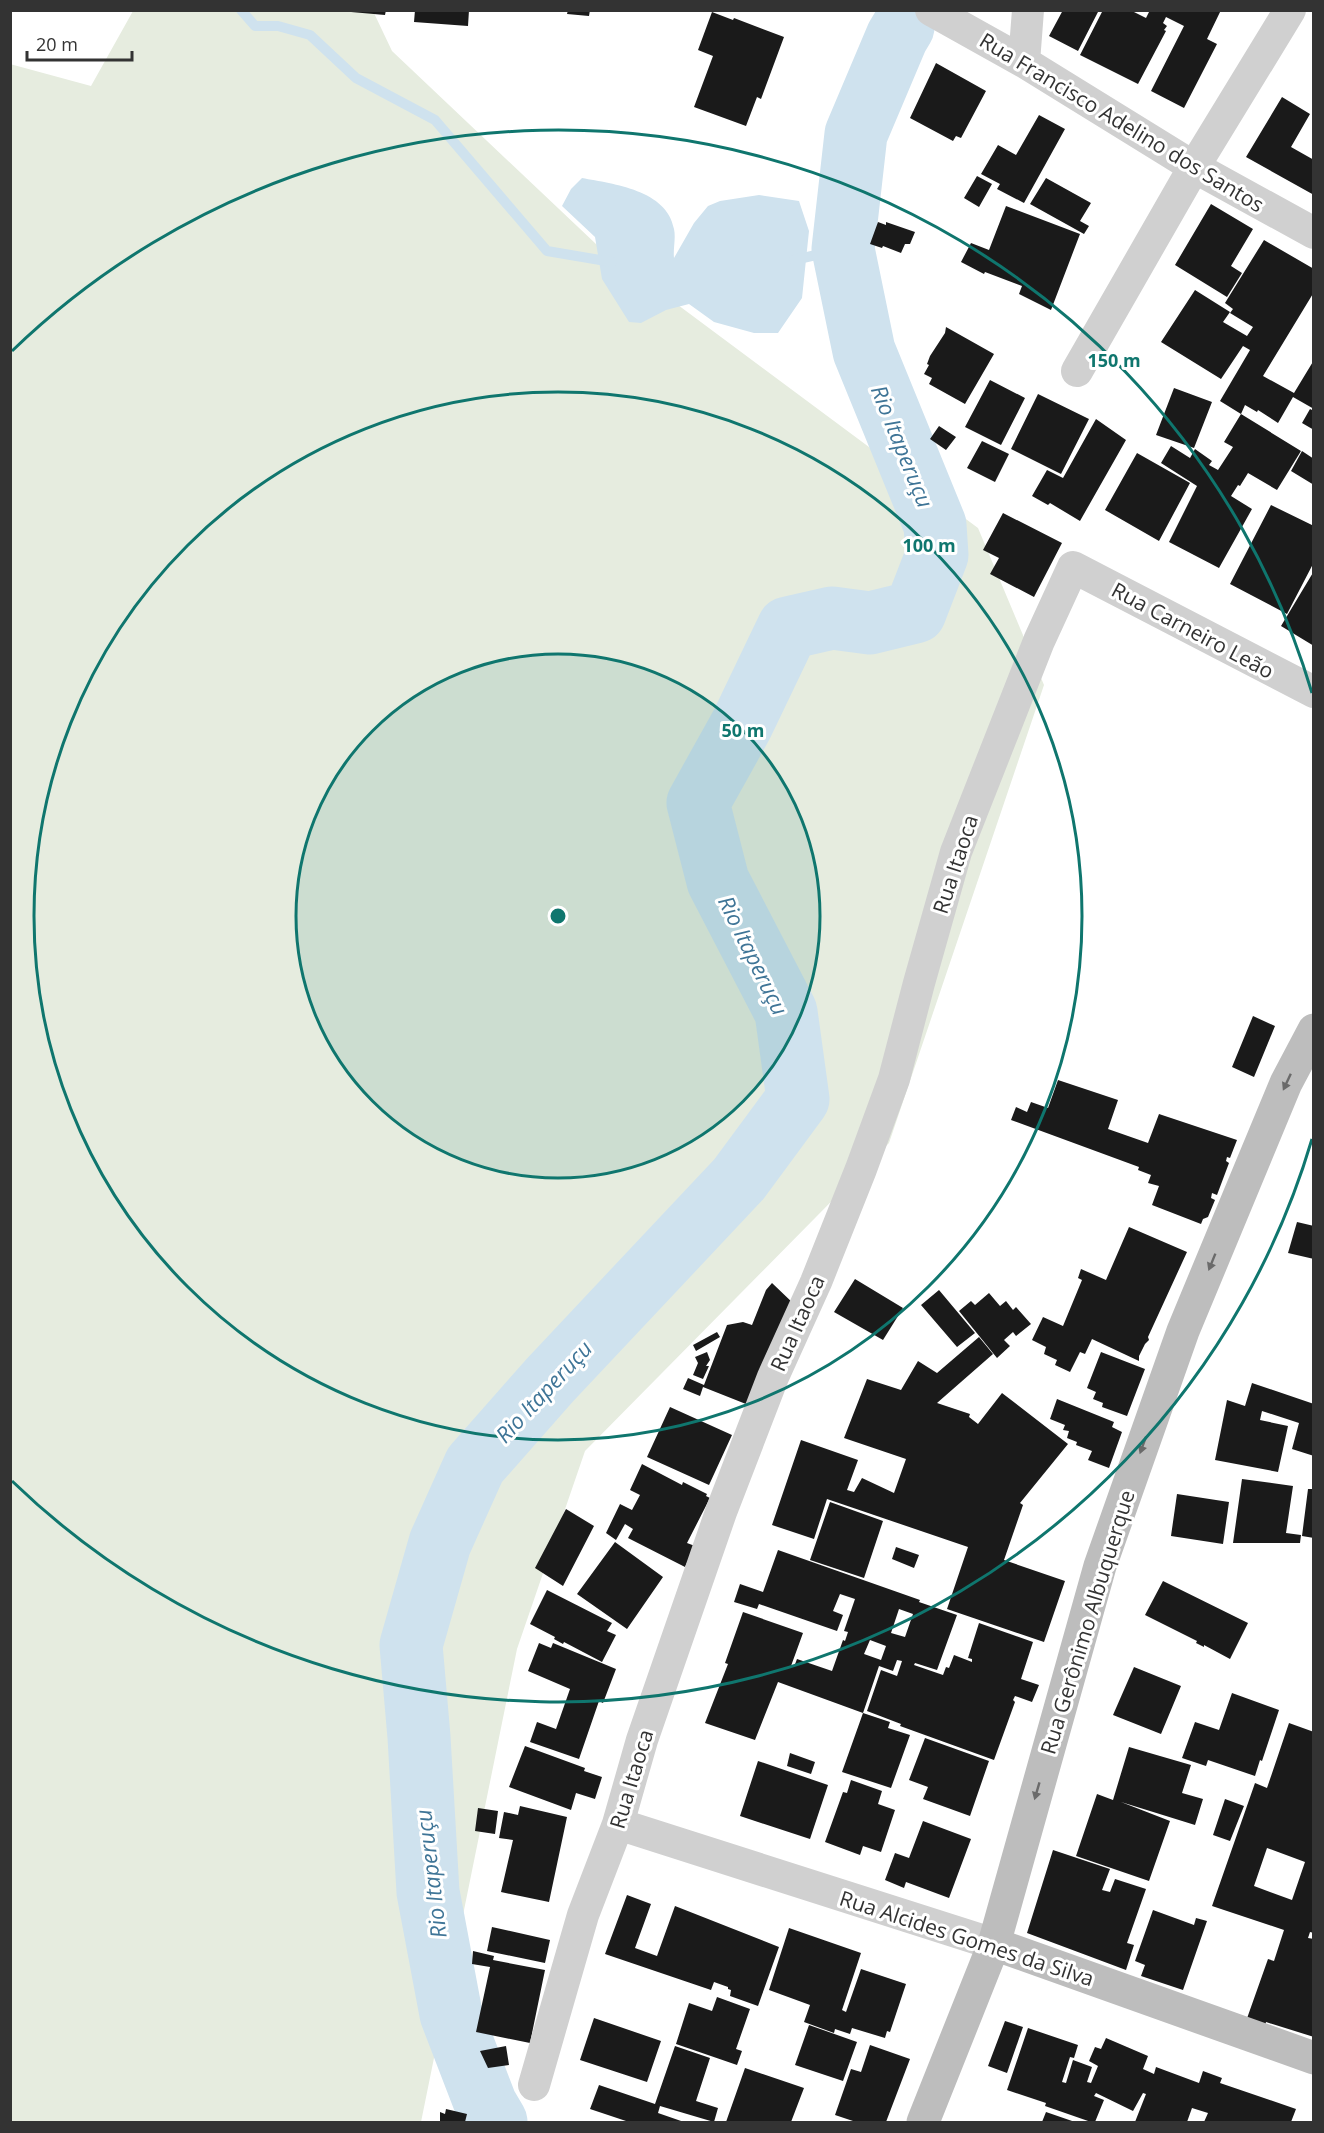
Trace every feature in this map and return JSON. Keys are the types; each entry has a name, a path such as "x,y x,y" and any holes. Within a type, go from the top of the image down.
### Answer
{"street":[{"name":"Rua Francisco Adelino dos Santos","path":"931,10 1024,62 1194,167 1314,233"},
{"path":"1024,62 1028,10"},
{"path":"1077,371 1194,167 1290,10"},
{"name":"Rua Carneiro Leão","path":"1073,567 1314,693"},
{"name":"Rua Itaoca","path":"534,2085 583,1915 618,1824 642,1740 721,1512 773,1377 816,1282 857,1179 894,1079 956,852 1040,641 1073,567"},
{"name":"Rua Gerônimo Albuquerque","path":"923,2122 994,1944 1100,1566 1183,1331 1286,1083 1314,1030"},
{"name":"Rua Alcides Gomes da Silva","path":"618,1824 994,1944 1314,2058"}],"shaded area":[{"path":"133,11 373,11 392,51 596,244 978,528 1044,685 889,1143 585,1451 517,1649 421,2122 11,2122 10,64 91,86"}],"water":[{"path":"582,178 623,186 650,197 661,205 674,229 674,258 694,223 708,206 720,201 759,195 799,201 809,231 802,298 778,333 754,333 714,322 689,304 666,310 641,323 629,322 602,279 595,237 562,206 571,189"}],"building":[{"path":"351,10 386,10 385,15 351,12"},
{"path":"415,10 469,10 468,26 414,22"},
{"path":"568,10 590,10 589,16 567,14"},
{"path":"1063,10 1099,10 1078,51 1049,36"},
{"path":"1103,10 1130,10 1146,18 1150,10 1221,10 1207,39 1217,44 1184,108 1151,91 1184,26 1166,17 1163,23 1167,26 1164,30 1166,31 1138,84 1080,55"},
{"path":"712,12 784,37 761,99 757,97 746,126 694,107 713,56 698,50"},
{"path":"936,63 986,91 961,138 956,136 953,141 910,118"},
{"path":"1282,97 1310,114 1291,147 1314,160 1314,195 1246,157"},
{"path":"1039,115 1065,129 1024,203 997,189 1000,184 981,174 998,145 1016,155"},
{"path":"977,176 992,184 979,207 964,198"},
{"path":"1046,178 1091,203 1080,221 1089,226 1084,234 1030,204"},
{"path":"1211,204 1253,229 1231,266 1242,273 1227,297 1175,265"},
{"path":"1006,206 1080,234 1051,310 1019,294 1022,286 985,272 984,274 961,262 971,243 989,250"},
{"path":"878,222 886,225 886,222 915,232 910,244 905,244 901,253 870,244"},
{"path":"1264,240 1314,269 1314,292 1263,376 1294,393 1314,360 1314,409 1293,397 1278,423 1258,410 1257,412 1245,405 1241,414 1220,401 1250,350 1243,346 1221,379 1161,342 1195,290 1230,312 1223,322 1247,336 1253,327 1230,313 1233,309 1225,303"},
{"path":"946,327 994,354 965,404 929,384 932,378 924,374 929,365 927,364 930,356 945,333"},
{"path":"990,380 1025,398 1001,445 965,427"},
{"path":"1174,388 1212,402 1194,448 1156,435"},
{"path":"1038,394 1089,419 1061,474 1011,449"},
{"path":"1310,409 1314,411 1314,430 1302,423"},
{"path":"1241,414 1301,451 1277,490 1248,473 1240,486 1238,485 1231,496 1252,509 1219,568 1169,542 1197,486 1161,463 1171,446 1190,458 1195,449 1212,461 1209,465 1218,470 1233,447 1224,442"},
{"path":"1096,419 1126,440 1080,521 1050,503 1048,505 1032,496 1047,470 1063,478"},
{"path":"939,426 956,437 946,450 930,439"},
{"path":"982,441 1009,454 995,482 967,468"},
{"path":"1302,451 1314,459 1314,485 1291,471"},
{"path":"1137,453 1190,483 1159,541 1105,510"},
{"path":"1271,505 1314,526 1314,562 1287,614 1230,584"},
{"path":"1003,513 1062,543 1034,597 990,574 999,558 983,550"},
{"path":"1314,571 1314,646 1281,626"},
{"path":"1253,1016 1275,1026 1254,1077 1232,1067"},
{"path":"1058,1080 1118,1100 1108,1129 1148,1143 1159,1114 1237,1140 1230,1158 1227,1157 1226,1161 1229,1163 1217,1195 1212,1193 1211,1198 1215,1200 1208,1217 1203,1219 1201,1224 1152,1205 1159,1186 1148,1183 1151,1175 1138,1170 1139,1167 1011,1120 1016,1107 1027,1112 1031,1102 1048,1108"},
{"path":"1297,1222 1314,1226 1314,1259 1288,1253"},
{"path":"1129,1227 1187,1252 1148,1337 1149,1340 1139,1356 1139,1361 1092,1339 1085,1354 1080,1352 1070,1372 1055,1365 1057,1360 1044,1354 1046,1347 1032,1340 1043,1317 1063,1326 1082,1280 1078,1278 1081,1269 1106,1280"},
{"path":"855,1279 903,1308 883,1340 834,1312"},
{"path":"772,1283 795,1305 751,1406 703,1387 700,1396 683,1389 688,1378 704,1385 727,1325 743,1322 752,1325 766,1290"},
{"path":"939,1290 975,1333 957,1347 921,1305"},
{"path":"989,1293 1000,1306 1006,1301 1013,1310 1016,1307 1031,1324 1016,1336 1013,1332 1004,1340 1010,1346 997,1358 959,1311 971,1301 975,1305"},
{"path":"717,1332 720,1337 696,1351 693,1345"},
{"path":"979,1337 993,1354 937,1403 970,1414 969,1417 978,1424 1002,1393 1068,1444 1020,1503 1023,1505 1004,1560 1065,1581 1044,1642 947,1609 968,1547 827,1499 814,1539 772,1525 801,1440 858,1460 847,1490 854,1492 862,1478 894,1493 906,1459 844,1438 867,1379 901,1390 918,1361 937,1373"},
{"path":"707,1352 710,1360 703,1379 693,1375 698,1363 695,1357"},
{"path":"1101,1352 1145,1369 1127,1416 1102,1407 1103,1403 1093,1399 1096,1392 1087,1388"},
{"path":"1252,1383 1314,1404 1314,1456 1292,1449 1299,1423 1262,1411 1260,1420 1288,1426 1278,1472 1215,1460 1227,1400 1245,1406"},
{"path":"1057,1399 1114,1422 1112,1427 1122,1432 1109,1468 1088,1460 1092,1451 1076,1445 1077,1442 1067,1438 1069,1431 1063,1430 1065,1425 1050,1419"},
{"path":"670,1407 732,1435 709,1485 647,1457"},
{"path":"642,1464 682,1485 683,1482 707,1494 706,1496 710,1498 687,1543 695,1546 685,1567 628,1538 633,1529 625,1524 616,1540 606,1533 620,1504 632,1510 640,1495 630,1490"},
{"path":"1242,1479 1293,1486 1286,1533 1301,1535 1300,1543 1233,1543"},
{"path":"1308,1489 1314,1489 1314,1538 1302,1536"},
{"path":"1177,1494 1229,1502 1223,1544 1171,1536"},
{"path":"830,1502 883,1521 864,1578 810,1560"},
{"path":"566,1509 594,1526 563,1586 535,1568"},
{"path":"615,1542 663,1577 627,1629 577,1594"},
{"path":"896,1547 919,1555 914,1568 892,1559"},
{"path":"778,1550 957,1615 937,1670 915,1663 914,1665 943,1675 946,1667 949,1668 954,1655 972,1662 972,1659 968,1658 979,1623 1033,1642 1021,1679 1039,1685 1032,1702 1015,1696 1013,1700 1015,1702 994,1760 900,1726 901,1724 867,1711 881,1670 897,1676 902,1661 897,1660 893,1671 879,1666 863,1713 778,1682 755,1740 705,1723 728,1664 725,1663 743,1612 803,1633 791,1666 794,1667 797,1659 832,1671 848,1632 844,1631 855,1599 840,1594 833,1611 843,1615 837,1631 759,1604 757,1609 734,1602 740,1584 763,1592","holes":["899,1609 913,1614 905,1637 891,1633","870,1640 886,1646 881,1660 864,1654"]},
{"path":"1163,1581 1248,1623 1230,1659 1145,1615"},
{"path":"547,1590 612,1623 607,1631 616,1635 602,1662 564,1642 563,1644 554,1639 555,1637 530,1624"},
{"path":"539,1643 551,1648 553,1643 616,1669 603,1703 599,1701 579,1759 530,1742 537,1722 556,1729 570,1689 528,1671"},
{"path":"1134,1667 1181,1686 1161,1734 1113,1715"},
{"path":"1232,1693 1279,1710 1255,1776 1208,1760 1206,1766 1182,1758 1195,1722 1219,1730"},
{"path":"863,1713 890,1722 888,1728 910,1735 891,1788 842,1772"},
{"path":"1289,1723 1314,1732 1314,1933 1310,1932 1308,1938 1314,1939 1314,2037 1266,2022 1264,2030 1245,2024 1268,1959 1274,1961 1284,1930 1212,1906 1255,1783 1267,1788","holes":["1267,1848 1305,1862 1292,1900 1254,1886"]},
{"path":"925,1738 989,1761 970,1816 923,1799 928,1787 909,1780"},
{"path":"525,1746 585,1768 584,1771 602,1777 595,1799 576,1793 571,1810 509,1787"},
{"path":"1129,1747 1191,1765 1182,1793 1203,1799 1195,1825 1121,1802 1170,1821 1149,1881 1076,1856 1097,1794 1113,1800"},
{"path":"790,1753 815,1762 811,1774 787,1766"},
{"path":"758,1761 828,1785 810,1839 740,1816"},
{"path":"851,1780 882,1791 878,1804 895,1810 881,1852 863,1846 860,1855 825,1842 843,1792 847,1793"},
{"path":"1225,1799 1244,1806 1230,1841 1213,1835"},
{"path":"520,1806 567,1817 549,1902 501,1892 513,1840 499,1838 504,1812 518,1815"},
{"path":"478,1808 498,1811 495,1834 475,1831"},
{"path":"923,1821 971,1839 949,1898 906,1882 904,1888 885,1880 895,1853 909,1858"},
{"path":"1053,1850 1110,1869 1102,1890 1110,1892 1115,1879 1146,1889 1127,1943 1134,1945 1126,1970 1027,1933"},
{"path":"627,1895 651,1904 635,1948 657,1956 675,1906 779,1947 758,2006 730,1996 731,1990 728,1987 714,1982 711,1990 605,1954"},
{"path":"1153,1910 1194,1925 1196,1918 1207,1921 1183,1990 1141,1976 1145,1965 1135,1961"},
{"path":"492,1927 550,1940 545,1963 487,1951"},
{"path":"789,1928 861,1953 842,2010 846,2012 861,1969 906,1984 890,2032 887,2031 885,2038 852,2028 850,2034 835,2029 834,2033 804,2022 810,2005 769,1990"},
{"path":"473,1951 494,1956 493,1960 545,1970 530,2043 476,2032 490,1967 472,1964"},
{"path":"717,1997 750,2009 736,2049 742,2051 737,2065 676,2044 689,2003 712,2011"},
{"path":"594,2018 661,2041 647,2082 580,2060"},
{"path":"1005,2021 1023,2027 1007,2073 988,2066"},
{"path":"809,2025 857,2042 843,2081 795,2065"},
{"path":"1028,2028 1078,2045 1074,2058 1070,2057 1062,2082 1066,2083 1073,2060 1092,2067 1087,2082 1091,2083 1098,2066 1089,2061 1095,2047 1101,2049 1106,2038 1148,2056 1143,2069 1154,2074 1156,2067 1199,2083 1203,2071 1222,2078 1220,2083 1296,2109 1291,2122 1204,2122 1208,2113 1192,2108 1187,2122 1135,2122 1146,2094 1143,2093 1133,2111 1096,2093 1094,2096 1104,2100 1095,2122 1091,2122 1007,2090"},
{"path":"870,2045 910,2059 886,2122 856,2122 835,2115 851,2069 861,2072"},
{"path":"506,2046 509,2065 488,2068 480,2051"},
{"path":"675,2046 710,2058 696,2101 718,2108 714,2122 660,2106 658,2113 684,2122 629,2122 590,2109 599,2085 655,2104"},
{"path":"745,2068 804,2088 791,2122 726,2122"},
{"path":"446,2109 467,2114 465,2122 440,2122 440,2112 445,2114"},
{"path":"1046,2112 1075,2122 1042,2122"}],"waterway":[{"path":"241,10 255,26 278,26 310,35 356,78 435,120 547,251 612,262"},
{"name":"Rio Itaperuçu","path":"496,2122 486,2105 451,2014 428,1892 411,1645 440,1543 475,1465 550,1380 739,1179 798,1099 786,1012 718,881 698,803 742,724 788,628 832,618 870,623 915,612 937,555 935,525 864,351 843,249 856,134 903,27"},
{"path":"794,260 843,249"}]}
